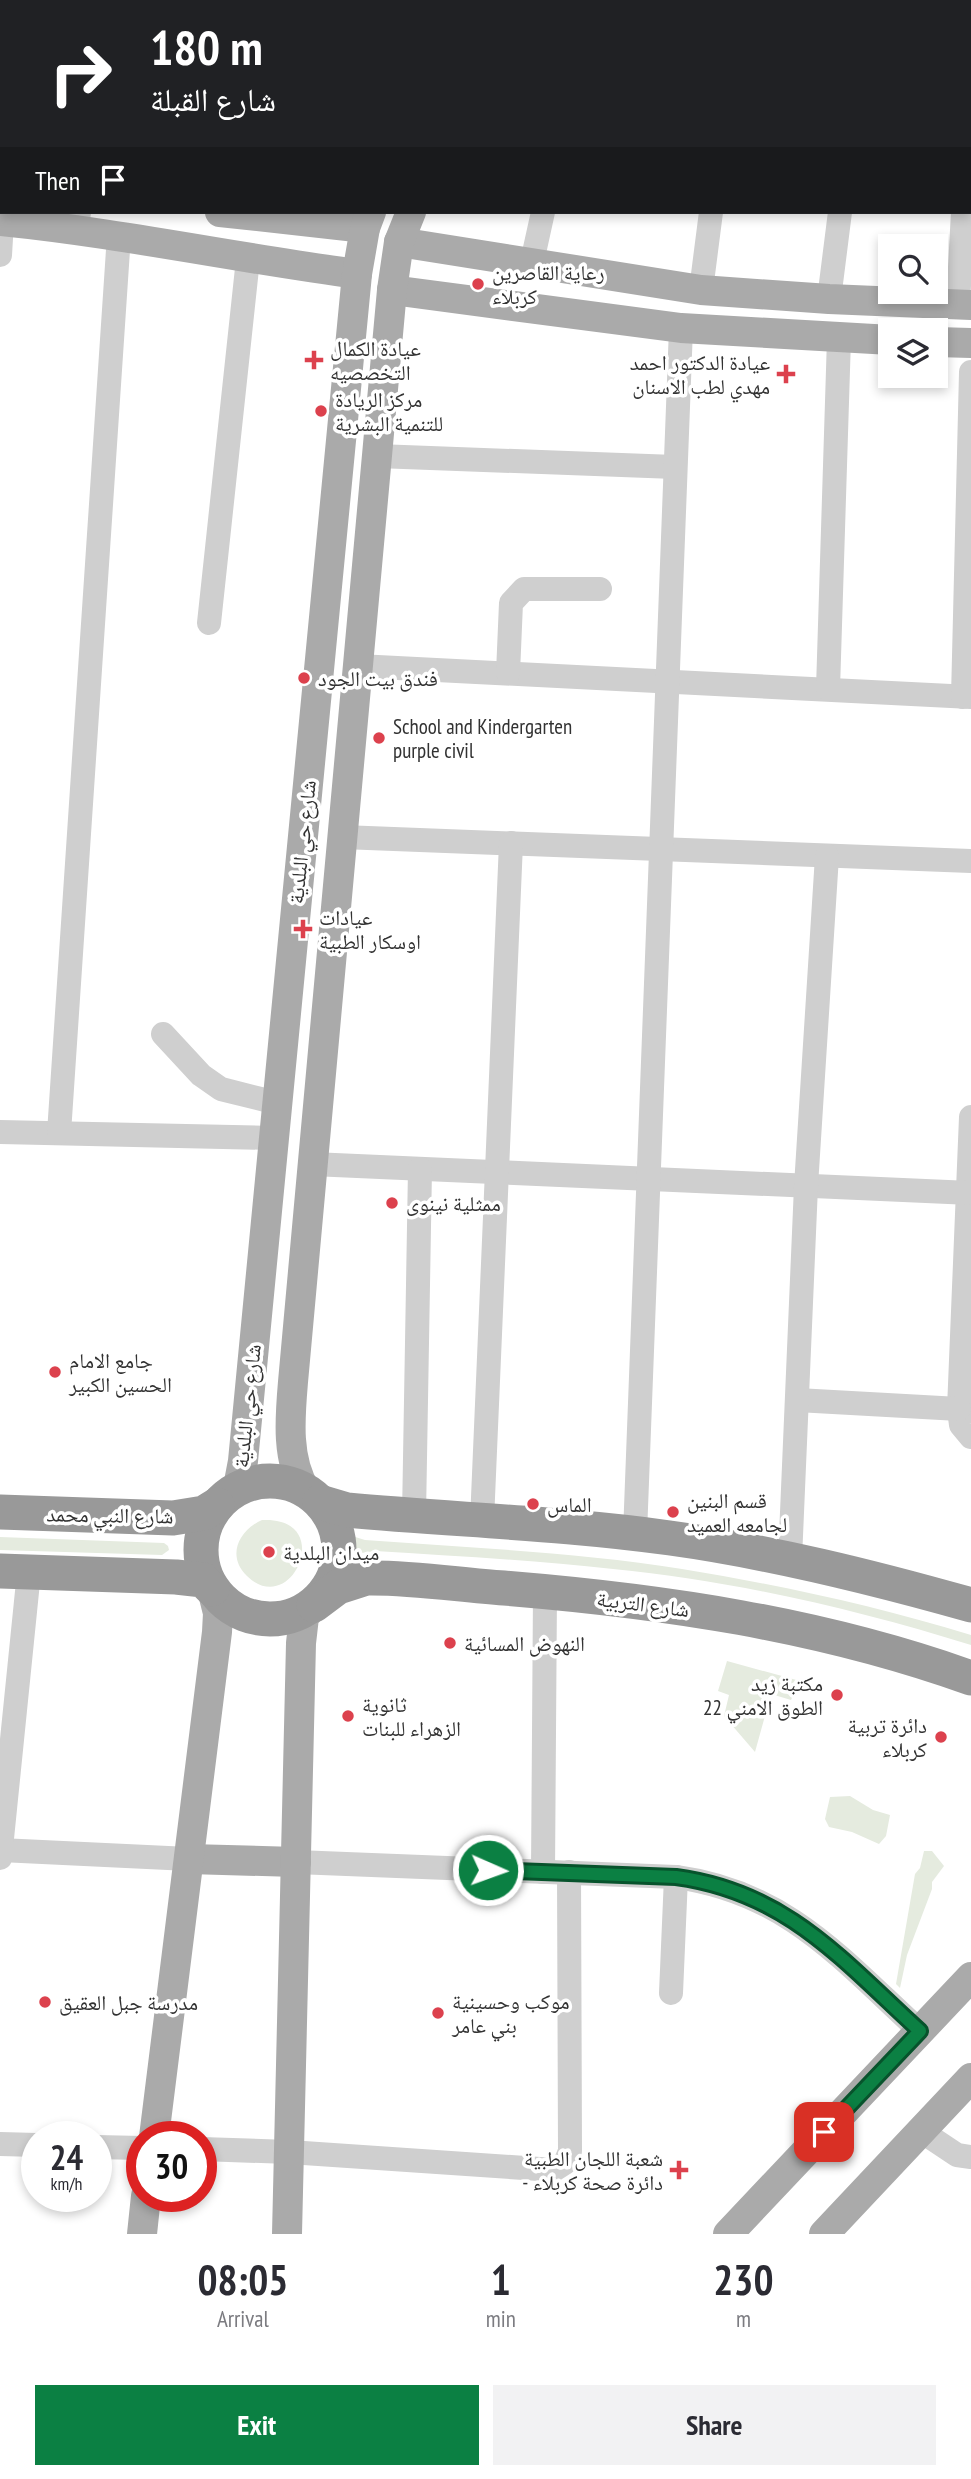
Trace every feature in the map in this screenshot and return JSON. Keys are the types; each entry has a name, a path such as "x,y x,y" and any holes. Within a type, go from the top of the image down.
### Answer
{"highway":[{"path":"212,1589 203,1568 201,1546 206,1524 226,1498 247,1485 276,1481 290,1484 313,1497 347,1510 635,1534 713,1545 876,1578 971,1605"},
{"path":"14,1572 203,1580 228,1605 248,1616 271,1619 294,1616 314,1605 327,1591 336,1573 340,1554 335,1527 313,1497"},
{"name":"شارع النبي محمد","path":"0,1512 173,1518 204,1513 226,1498"},
{"name":"شارع التربية","path":"314,1605 338,1587 366,1578 648,1603 774,1623 852,1640 971,1678"}],"main road":[{"path":"258,214 368,220"},
{"path":"410,214 399,242 701,290 965,305"},
{"name":"شارع حي البلدية","path":"226,1498 239,1482 243,1461 357,274 368,220"},
{"path":"1,221 78,221 119,235 248,259 357,274"},
{"name":"شارع حي البلدية","path":"313,1497 298,1475 290,1421 392,290 399,242"},
{"path":"392,290 681,328 878,340"},
{"path":"948,342 971,343"},
{"path":"250,1379 265,1391 285,1388 293,1382"},
{"path":"156,2121 218,1622 212,1589"},
{"path":"287,2234 302,1634 304,1617 314,1605"},
{"path":"189,1859 296,1862"},
{"path":"728,2234 971,1977"},
{"path":"824,2234 971,2078"},
{"path":"142,2234 144,2212"}],"street":[{"path":"532,262 543,214"},
{"path":"701,290 711,214"},
{"path":"830,299 840,214"},
{"path":"963,214 965,305"},
{"path":"0,255 1,221"},
{"path":"59,1133 119,235"},
{"path":"209,623 248,259"},
{"path":"635,1534 681,328"},
{"path":"828,689 839,338"},
{"path":"358,666 967,697 971,372"},
{"path":"377,456 675,467"},
{"path":"508,673 511,603 524,589 600,589"},
{"path":"342,837 971,862"},
{"path":"482,1521 511,843"},
{"path":"790,1559 806,1186 827,856"},
{"path":"163,1034 201,1075 221,1089 277,1103"},
{"path":"971,1118 959,1409 961,1426 971,1437"},
{"path":"0,1132 273,1138"},
{"path":"312,1164 969,1193"},
{"path":"414,1516 420,1169"},
{"path":"797,1400 959,1409"},
{"path":"0,1858 14,1572"},
{"path":"543,1872 545,1592"},
{"path":"0,1850 189,1859"},
{"path":"296,1862 676,1877 726,1887 777,1909 822,1942 920,2031"},
{"path":"217,2150 554,2170 565,2163 570,2151 569,1872"},
{"path":"671,1993 676,1877"},
{"path":"921,2131 957,2155 971,2157"},
{"path":"0,2144 21,2145"}],"shaded area":[{"path":"262,1520 285,1523 298,1533 302,1548 300,1563 291,1577 279,1585 264,1586 247,1576 237,1560 236,1552 242,1537 254,1524"},
{"path":"352,1536 365,1540 604,1558 719,1575 828,1597 935,1624 971,1635 971,1645 839,1608 659,1574 375,1551 355,1554"},
{"path":"0,1537 164,1543 169,1550 162,1555 0,1550"},
{"path":"727,1661 800,1681 791,1700 771,1694 755,1752 724,1716 729,1695 718,1691"},
{"path":"850,1796 873,1810 890,1815 886,1836 879,1844 852,1832 829,1827 825,1819 830,1797"},
{"path":"924,1851 932,1851 944,1866 932,1882 932,1889 907,1955 900,1988 896,1984 915,1874 920,1868"}],"place":[{"name":"رعاية القاصرين كربلاء","path":"478,284"},
{"name":"عيادة الكمال التخصصيه","path":"314,360"},
{"name":"عيادة الدكتور احمد مهدي لطب الاسنان","path":"786,374"},
{"name":"مركز الريادة للتنمية البشرية","path":"321,411"},
{"name":"فندق بيت الجود","path":"304,678"},
{"name":"School and Kindergarten purple civil","path":"379,738"},
{"name":"عيادات اوسكار الطبية","path":"303,929"},
{"name":"ممثلية نينوى","path":"392,1203"},
{"name":"جامع الامام الحسين الكبير","path":"55,1372"},
{"name":"الماس","path":"533,1504"},
{"name":"قسم البنين لجامعه العميد","path":"673,1512"},
{"name":"ميدان البلدية","path":"269,1552"},
{"name":"النهوض المسائية","path":"450,1643"},
{"name":"مكتبة زيد الطوق الامني 22","path":"837,1695"},
{"name":"ثانوية الزهراء للبنات","path":"348,1716"},
{"name":"دائرة تربية كربلاء","path":"941,1737"},
{"name":"مدرسة جبل العقيق","path":"45,2002"},
{"name":"موكب وحسينية بني عامر","path":"438,2013"},
{"name":"شعبة اللجان الطبية - دائرة صحة كربلاء","path":"679,2170"}],"route":[{"path":"488,1870 676,1877 701,1881 751,1897 800,1924 920,2031 824,2132"}]}
